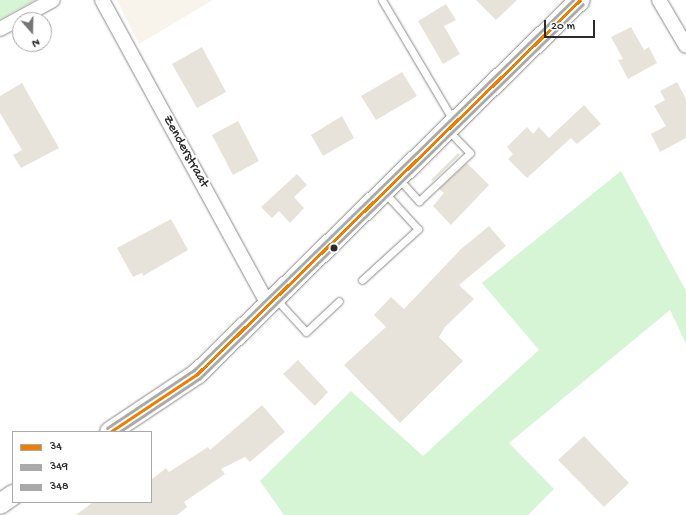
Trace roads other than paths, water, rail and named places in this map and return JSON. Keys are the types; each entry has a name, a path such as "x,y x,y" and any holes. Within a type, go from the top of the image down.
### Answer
{"main road":[{"path":"112,431 197,374 580,0"},
{"path":"0,504 12,496"}],"street":[{"path":"0,29 53,0"},
{"name":"Zenderstraat","path":"102,0 272,301"},
{"path":"659,0 686,46"}],"lane":[{"path":"382,0 451,126 470,153 419,201 398,178"},
{"path":"362,280 418,229 383,192"},
{"path":"272,301 306,332 338,301"}]}
